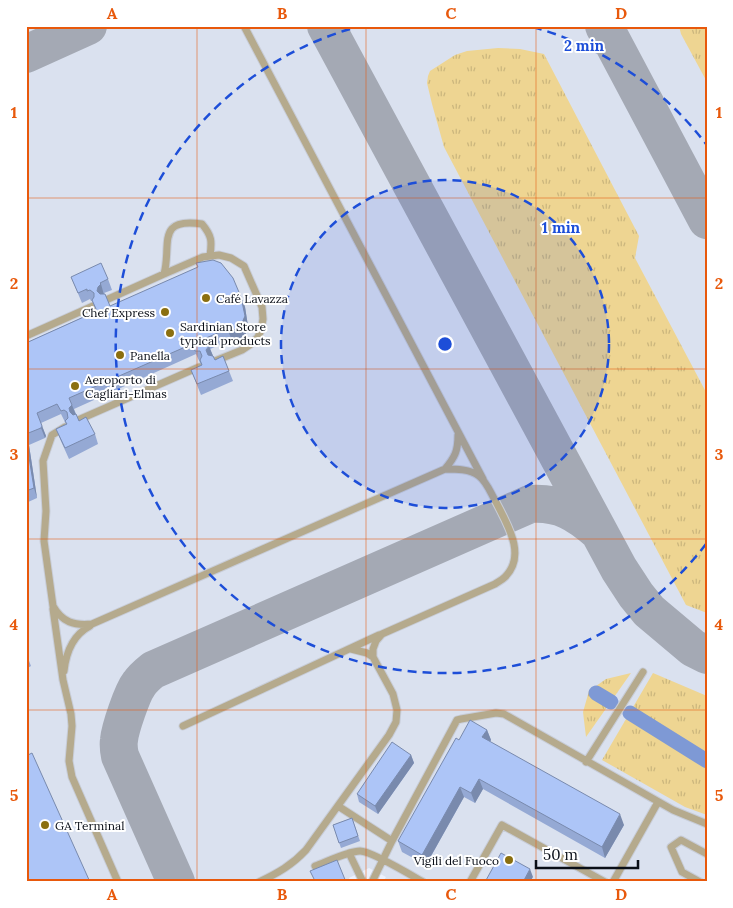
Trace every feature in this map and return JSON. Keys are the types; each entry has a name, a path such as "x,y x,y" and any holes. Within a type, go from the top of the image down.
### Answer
{"lane":[{"path":"183,726 382,634 496,584 510,570 516,549 486,483 244,26"},
{"path":"164,274 167,265 168,233 175,226 188,222 202,224 208,231 212,241 210,256"},
{"path":"106,300 203,257 219,255 231,258 244,266 262,307 263,319 258,337 251,344 242,350 214,361"},
{"path":"26,336 93,306"},
{"path":"78,420 202,366"},
{"path":"66,426 52,435 43,461 46,511 44,541 63,680 71,714 72,726 69,761 72,777 118,882"},
{"path":"445,470 455,455 458,446 458,432"},
{"path":"63,680 65,662 72,644 82,630 92,624 445,470 458,469 470,472 479,476 486,483"},
{"path":"52,606 57,613 74,624 92,624"},
{"path":"373,657 376,641 382,634"},
{"path":"259,882 279,873 297,860 306,850 389,735 396,722 397,710 393,694 373,657 367,653 351,649"},
{"path":"586,762 643,672"},
{"path":"372,882 392,840 457,720 461,719 496,713 504,714 658,802 707,824"},
{"path":"613,882 658,802"},
{"path":"338,806 392,840"},
{"path":"470,882 502,824 605,882"},
{"path":"687,882 671,847 681,840 707,854"},
{"path":"315,866 354,851 362,851 423,882"},
{"path":"349,854 363,882"},
{"path":"682,872 700,882"}],"shaded area":[{"name":"Aeroporto di Cagliari-Elmas","path":"26,26 707,26 707,882 383,882 386,877 369,868 349,878 350,882 26,882"}],"green space":[{"path":"679,26 707,26 707,82 681,34"},
{"path":"498,48 520,49 544,54 639,236 635,258 707,394 707,613 686,605 444,147 427,83 430,71 455,55 467,51"},
{"path":"631,673 586,737 583,712 589,691 606,679"},
{"path":"653,673 707,696 707,815 685,807 602,760"}],"building":[{"name":"Aeroporto di Cagliari-Elmas","path":"213,260 221,263 233,278 241,297 245,316 241,325 229,333 227,329 206,338 209,346 206,350 208,355 213,356 215,360 223,356 229,371 197,384 191,370 202,365 200,360 202,356 200,351 195,351 192,344 69,398 72,405 69,408 70,412 73,415 76,414 79,421 86,417 95,434 65,448 56,429 67,424 65,421 68,418 67,412 61,411 57,404 37,413 41,428 26,434 26,343 97,311 92,300 94,293 90,290 87,291 87,289 78,293 71,277 101,263 108,279 100,283 97,291 100,294 105,294 110,306 198,267 196,263"},
{"path":"26,439 34,488 26,491"},
{"path":"470,720 487,730 482,737 620,814 602,847 479,779 471,793 460,787 422,855 398,841 456,738 459,740"},
{"path":"392,742 411,755 375,806 357,794"},
{"name":"GA Terminal","path":"32,753 90,882 26,882 26,756"},
{"path":"352,818 358,836 339,843 333,825"},
{"path":"501,853 530,869 523,882 485,882"},
{"path":"337,860 346,882 313,882 315,881 310,871"}],"waterway":[{"path":"596,693 611,702"},
{"path":"630,713 707,761"}],"taxiway":[{"path":"26,54 88,26"},
{"path":"326,26 619,569 649,611 693,648 707,655"},
{"path":"604,26 707,220"},
{"path":"176,882 119,750 120,735 130,703 139,684 149,673 530,504 550,505 568,510 599,532"}],"place":[{"name":"Café Lavazza","path":"206,298"},
{"name":"Chef Express","path":"165,312"},
{"name":"Sardinian Store typical products","path":"170,333"},
{"name":"Panella","path":"120,355"},
{"name":"Aeroporto di Cagliari-Elmas","path":"75,386"},
{"name":"GA Terminal","path":"45,825"},
{"name":"Vigili del Fuoco","path":"509,860"}]}
